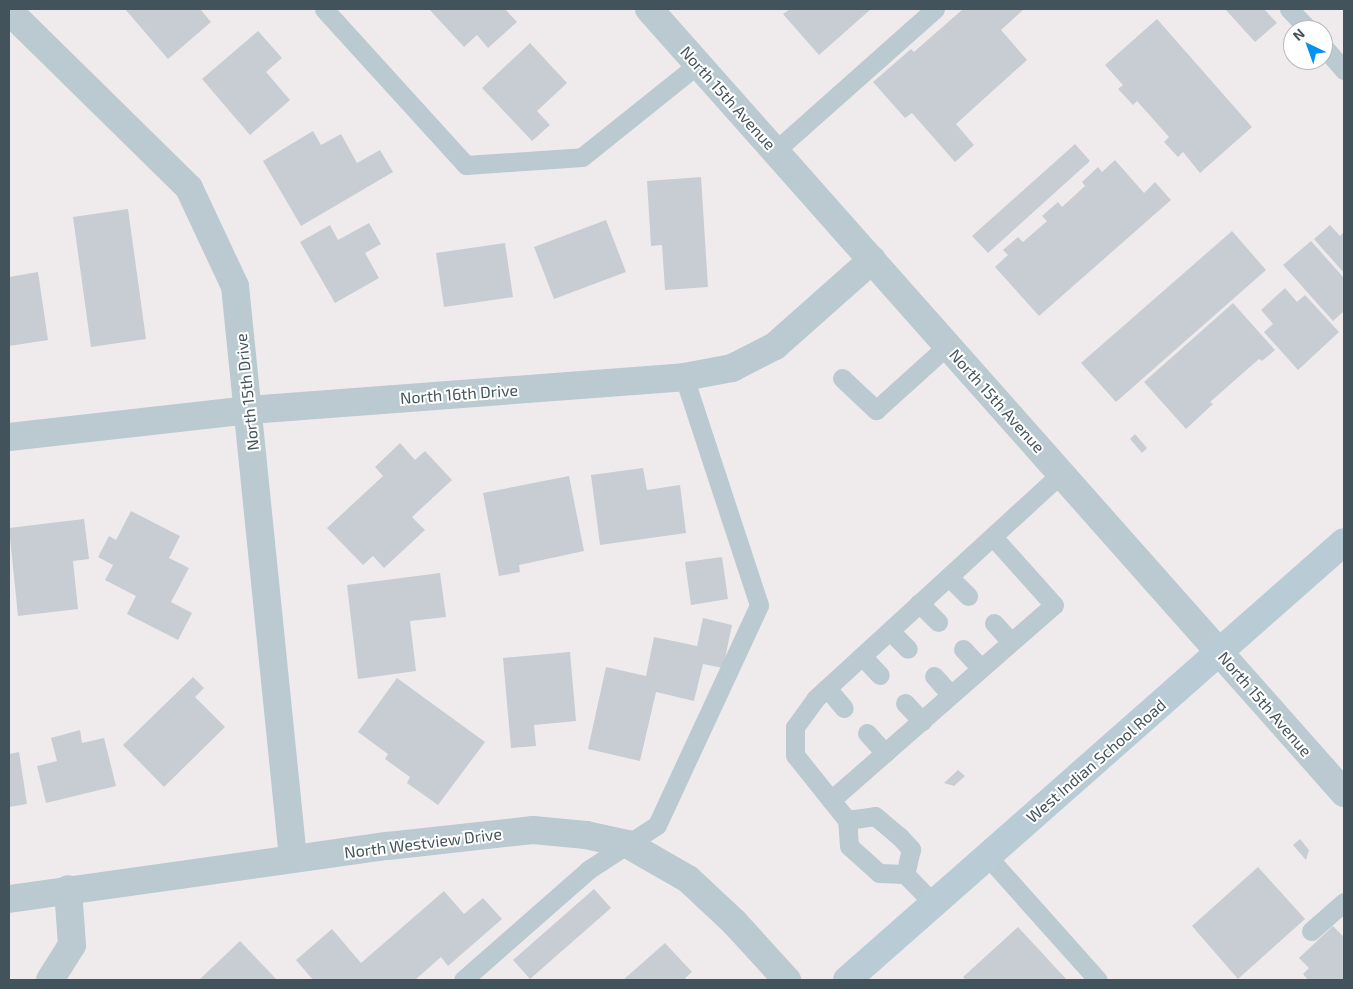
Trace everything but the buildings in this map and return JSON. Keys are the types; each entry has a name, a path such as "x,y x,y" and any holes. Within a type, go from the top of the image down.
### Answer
{"main road":[{"name":"West Indian School Road","path":"847,980 1344,542"}],"street":[{"name":"North 15th Avenue","path":"649,9 1344,793"},
{"name":"North 15th Drive","path":"9,11 190,188 235,286 293,858"},
{"name":"North 16th Drive","path":"9,436 249,410 684,377 732,368 776,346 872,260"},
{"name":"North Westview Drive","path":"9,899 293,858 532,830 586,835 628,844 688,878 734,922 787,980"},
{"path":"50,980 72,945 68,889"}],"lane":[{"path":"324,9 466,165 582,157 698,64"},
{"path":"775,151 935,9"},
{"path":"1289,9 1299,20"},
{"path":"1333,57 1344,70"},
{"path":"842,378 876,410 948,346"},
{"path":"463,980 588,870 657,826 759,606 684,377"},
{"path":"934,904 905,874 879,873 849,846 847,820 795,754 795,728 815,699 1062,473"},
{"path":"831,800 1054,605 992,537"},
{"path":"949,577 968,596"},
{"path":"919,603 938,622"},
{"path":"994,623 1012,642"},
{"path":"890,631 908,649"},
{"path":"963,649 981,668"},
{"path":"862,656 880,675"},
{"path":"934,676 951,694"},
{"path":"827,688 844,708"},
{"path":"905,703 922,721"},
{"path":"867,734 885,753"},
{"path":"847,820 875,816 899,836 911,849 905,874"},
{"path":"987,856 1098,980"},
{"path":"1311,931 1344,902"}]}
